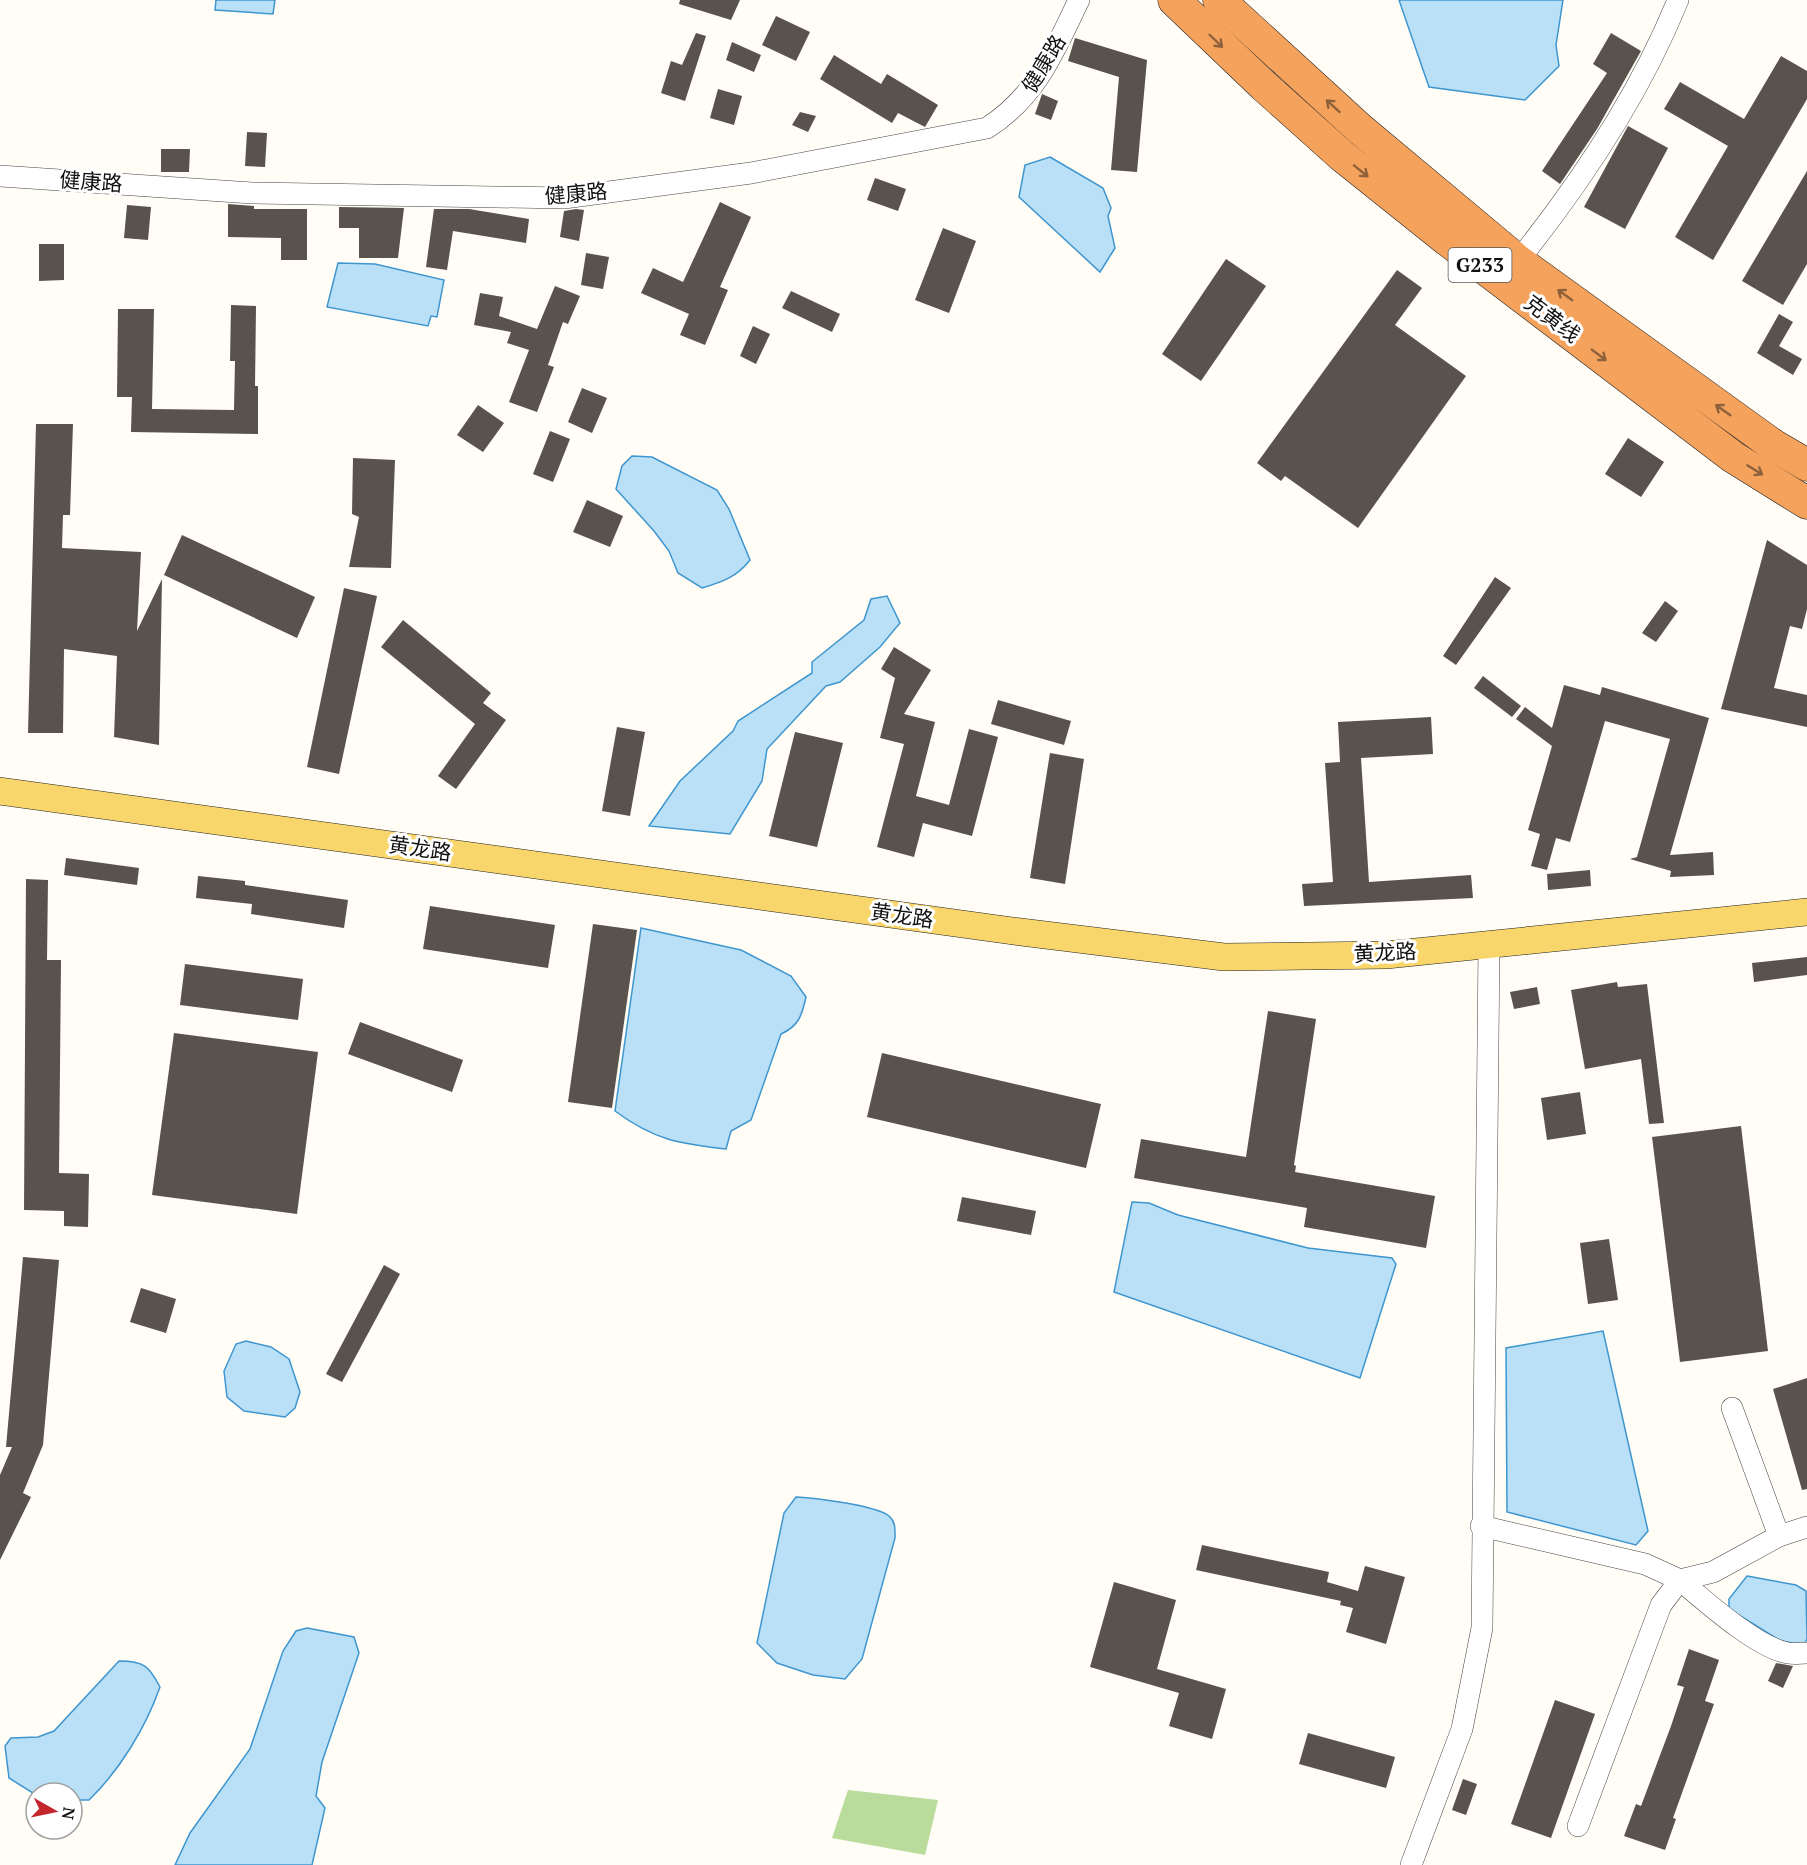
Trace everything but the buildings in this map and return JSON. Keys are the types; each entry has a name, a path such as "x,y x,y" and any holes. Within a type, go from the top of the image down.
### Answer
{"highway":[{"name":"克黄线","path":"1174,0 1264,86 1341,155 1446,239 1733,457 1807,503"},
{"name":"克黄线","path":"1219,0 1360,129 1518,261 1678,378 1773,445 1807,465"}],"main road":[{"name":"黄龙路","path":"0,791 994,929 1224,957 1386,955 1807,912"}],"street":[{"name":"健康路","path":"0,176 252,192 564,198 751,173 987,128 1008,115 1034,87 1079,0"},
{"path":"1518,261 1550,221 1642,79 1678,0"},
{"path":"1411,1865 1462,1729 1482,1628 1481,1526 1489,945"},
{"path":"1732,1408 1779,1536"},
{"path":"1481,1526 1645,1564 1680,1580 1714,1609 1758,1639 1787,1653 1807,1653"},
{"path":"1578,1826 1661,1605 1680,1580 1713,1572 1779,1536 1807,1527"}],"green space":[{"path":"848,1790 938,1800 925,1855 832,1838"}],"water":[{"path":"216,0 275,0 273,14 215,10"},
{"path":"1399,0 1563,0 1556,45 1559,66 1525,100 1429,87"},
{"path":"1050,157 1103,188 1111,208 1108,216 1115,248 1100,272 1019,197 1025,165"},
{"path":"338,263 375,264 444,280 437,317 431,316 428,326 327,307"},
{"path":"632,456 652,457 717,490 729,509 750,560 740,571 729,578 702,588 678,573 669,551 616,489 622,466"},
{"path":"887,596 900,623 880,647 840,682 826,686 767,749 762,781 730,834 649,826 680,781 733,731 738,721 812,673 812,662 864,620 871,599"},
{"path":"641,928 741,950 791,976 806,997 796,1024 781,1034 751,1120 731,1131 726,1149 668,1139 642,1128 615,1111"},
{"path":"1132,1202 1149,1203 1178,1215 1308,1248 1392,1258 1396,1264 1360,1378 1114,1292"},
{"path":"1603,1331 1648,1531 1636,1545 1507,1512 1506,1348"},
{"path":"246,1341 271,1347 289,1359 300,1392 295,1408 285,1417 244,1411 227,1397 224,1371 236,1344"},
{"path":"796,1497 858,1505 882,1512 894,1523 895,1538 862,1659 845,1679 813,1675 777,1663 757,1643 784,1513"},
{"path":"1747,1576 1796,1585 1806,1591 1807,1639 1803,1646 1779,1640 1729,1609 1729,1599"},
{"path":"307,1628 354,1637 359,1653 322,1762 316,1796 325,1808 312,1865 175,1865 190,1833 250,1749 283,1651 296,1631"},
{"path":"119,1661 134,1662 145,1666 160,1687 131,1747 89,1800 84,1800 84,1781 24,1781 24,1787 9,1778 5,1746 11,1738 38,1737 54,1731"}]}
